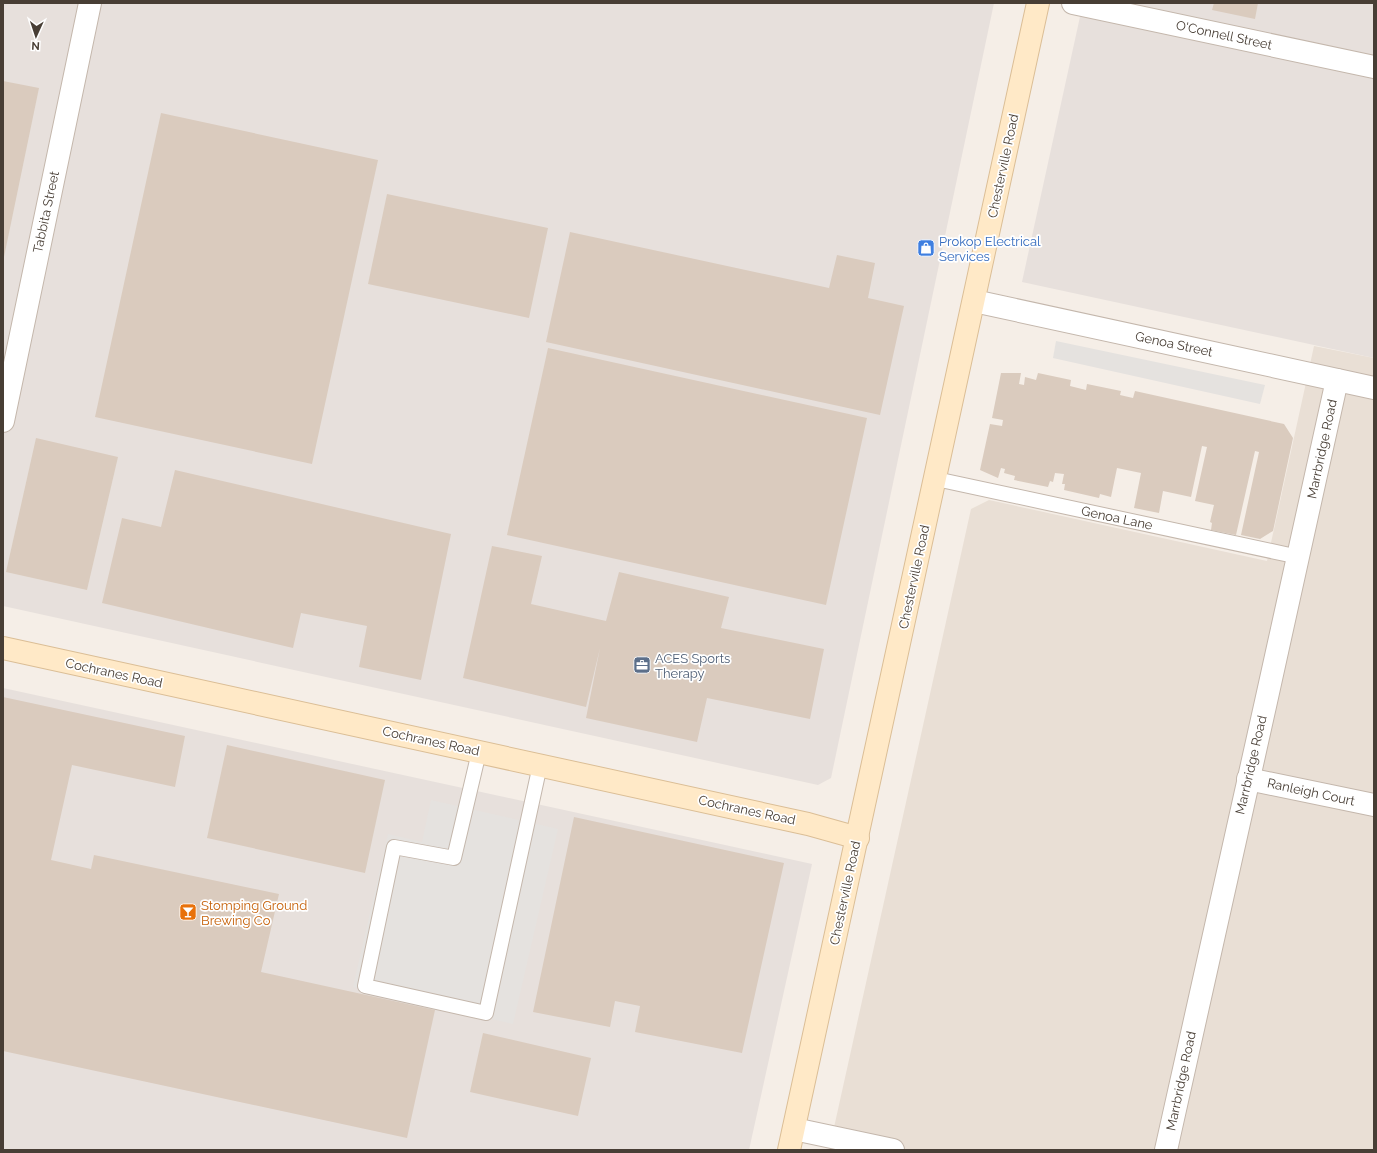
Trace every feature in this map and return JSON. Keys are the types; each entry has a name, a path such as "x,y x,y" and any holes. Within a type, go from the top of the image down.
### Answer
{"main road":[{"name":"Chesterville Road","path":"789,1150 936,479 1038,3"},
{"name":"Cochranes Road","path":"3,648 808,824 858,838"}],"street":[{"name":"Tabbita Street","path":"3,421 90,3"},
{"name":"O'Connell Street","path":"1073,3 1374,67"},
{"name":"Genoa Street","path":"974,301 1374,388"},
{"name":"Marrbridge Road","path":"1166,1150 1299,557 1337,380"},
{"name":"Ranleigh Court","path":"1248,779 1374,805"},
{"path":"794,1129 893,1150"}],"lane":[{"name":"Genoa Lane","path":"936,479 1299,557"},
{"path":"479,752 454,858 394,847 364,986 486,1013 540,765"}],"shaded area":[{"path":"3,3 994,3 831,778 818,785 3,606"},
{"path":"1083,3 1374,3 1374,358 1022,282"},
{"path":"1056,341 1265,385 1260,404 1053,358"},
{"path":"1314,346 1374,358 1374,1150 829,1150 971,509 989,500 1267,561"},
{"path":"3,688 812,864 749,1150 3,1150"},
{"path":"431,800 558,829 513,1024 353,987 388,834 422,842"}],"building":[{"path":"1214,3 1258,3 1255,19 1212,10"},
{"path":"3,81 39,88 4,257 3,257"},
{"path":"161,113 378,160 312,464 95,417"},
{"path":"387,194 548,228 529,318 368,284"},
{"path":"570,232 829,288 837,255 875,263 868,298 904,306 880,415 546,342"},
{"path":"548,348 867,418 826,605 507,535"},
{"path":"1001,373 1021,373 1019,384 1024,385 1025,377 1036,380 1038,373 1071,380 1070,386 1086,390 1087,384 1121,391 1120,395 1133,398 1135,391 1284,424 1293,438 1273,531 1260,539 1241,535 1259,452 1255,451 1236,535 1211,530 1212,523 1210,522 1214,505 1195,501 1207,447 1202,446 1191,497 1163,491 1159,513 1134,508 1141,473 1117,468 1111,497 1100,494 1099,498 1064,490 1065,484 1062,484 1064,474 1055,473 1053,482 1050,481 1048,487 1014,480 1015,476 1004,473 1005,469 1001,468 998,478 980,470 990,424 1002,426 1003,420 992,418"},
{"path":"36,438 118,457 87,590 6,572"},
{"path":"175,470 451,534 421,680 359,667 367,626 301,613 293,648 102,603 122,518 161,527"},
{"path":"492,546 542,556 531,604 606,621 619,572 729,597 721,628 824,649 810,719 707,698 697,742 586,718 600,648 586,707 463,678"},
{"path":"3,697 185,736 175,787 72,765 51,860 91,869 94,855 279,894 261,972 435,1010 407,1138 3,1051"},
{"path":"227,745 385,780 365,873 207,838"},
{"path":"574,817 784,863 742,1053 635,1032 640,1006 615,1001 610,1027 533,1012"},
{"path":"483,1033 591,1058 578,1116 470,1092"}],"place":[{"name":"Prokop Electrical Services","path":"926,248"},
{"name":"ACES Sports Therapy","path":"642,665"},
{"name":"Stomping Ground Brewing Co","path":"188,912"}]}
